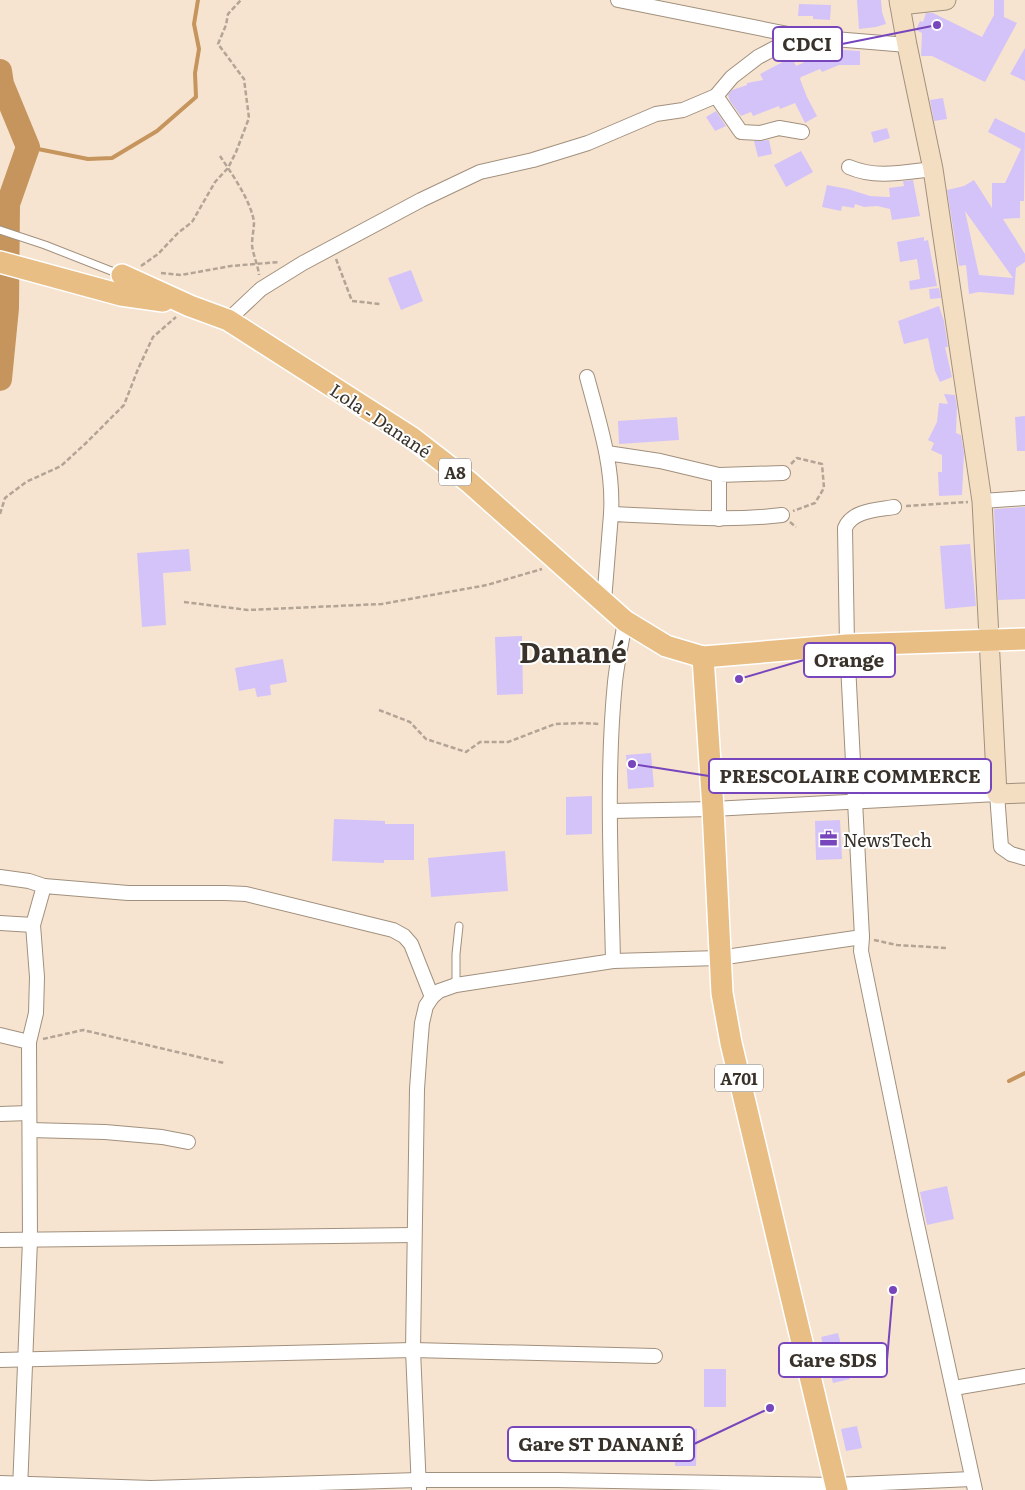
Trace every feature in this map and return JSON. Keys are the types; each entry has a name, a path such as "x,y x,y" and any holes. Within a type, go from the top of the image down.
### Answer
{"main road":[{"name":"Lola - Danané","path":"0,262 121,295 190,306"},
{"name":"Lola - Danané","path":"122,275 190,306 228,320 410,437 469,482 625,621 666,646 703,657"},
{"name":"A8","path":"703,657 847,646 1025,639"},
{"name":"A701","path":"703,657 714,809 722,993 731,1043 836,1487"}],"street":[{"path":"618,0 798,36 907,45"},
{"path":"946,0 900,3 933,169 982,501 1001,847 1011,854 1025,858"},
{"path":"228,320 261,289 303,263 421,200 480,172 534,160 588,143 656,114 684,110 716,96 732,76 758,57 798,36"},
{"path":"716,96 741,132 760,132 779,128 802,132"},
{"path":"849,167 868,172 890,174 933,169"},
{"path":"588,377 607,453 612,498 604,601"},
{"path":"607,453 660,461 719,475 784,473"},
{"path":"719,475 719,519"},
{"path":"982,501 1025,498"},
{"path":"0,1483 20,1486 151,1489 418,1485 836,1487 974,1485 915,1215 862,951 847,646 845,528 851,519 864,512 894,507"},
{"path":"611,514 719,519 782,514"},
{"path":"613,961 610,811 612,726 615,680 625,621"},
{"path":"610,811 714,809 1025,793"},
{"path":"0,877 29,881 44,886 128,893 246,894 393,930 404,936 411,944 432,997"},
{"path":"20,1486 30,1240 29,1042 36,1013 37,977 33,925 44,886"},
{"path":"0,923 33,925"},
{"path":"418,1485 413,1350 417,1089 424,1014 426,1006 432,997 456,985 613,961 720,958 862,937"},
{"path":"0,1036 29,1042"},
{"path":"0,1114 29,1113"},
{"path":"30,1130 105,1132 162,1137 188,1142"},
{"path":"0,1240 414,1235"},
{"path":"0,1360 413,1350 655,1356"},
{"path":"954,1388 1025,1376"}],"lane":[{"name":"Lola - Danané","path":"0,230 122,275"},
{"path":"456,985 456,954 459,926"}],"path":[{"path":"122,275 135,270 158,254 178,233 192,222 215,182 228,168 236,152 248,118 244,79 218,44 226,26 228,14 241,0"},
{"path":"220,156 252,211 254,224 252,246 258,264 261,289"},
{"path":"332,248 352,300 380,304"},
{"path":"152,272 181,275 232,266 303,263"},
{"path":"0,514 6,498 26,482 62,466 124,405 153,337 190,306"},
{"path":"782,514 815,504 824,488 822,464 797,458 784,473"},
{"path":"894,507 982,501"},
{"path":"184,602 248,610 382,604 487,585 560,564"},
{"path":"379,710 410,722 426,739 466,752 480,742 508,742 555,724 583,723 612,726"},
{"path":"862,937 897,945 947,948"},
{"path":"29,1042 83,1030 224,1063"}],"building":[{"path":"857,0 881,0 886,24 859,29"},
{"path":"994,0 1004,0 1004,17 1017,23 985,82 932,56 921,56 922,33 916,30 920,21 923,22 926,13 933,13 982,37 994,15"},
{"path":"799,4 831,5 830,20 813,19 813,16 798,16"},
{"path":"1025,48 1025,81 1010,74"},
{"path":"843,49 860,51 860,65 839,65 822,72 820,69 801,77 800,79 807,97 817,116 805,123 795,103 780,109 779,106 753,116 751,112 741,116 730,101 728,95 732,90 747,85 747,83 763,80 760,74 792,57 796,66 829,51"},
{"path":"943,98 947,119 934,121 930,100"},
{"path":"716,111 726,126 715,131 706,117"},
{"path":"995,118 1025,133 1024,201 1020,201 1020,218 1003,219 1025,254 1025,262 1016,268 1014,295 979,292 969,294 966,265 959,266 947,190 964,186 974,180 992,208 992,183 1005,183 1021,149 988,132","holes":["965,211 1013,278 979,275"]},
{"path":"887,128 890,138 874,143 871,132"},
{"path":"769,140 772,154 758,157 754,141"},
{"path":"801,151 813,172 786,187 774,165"},
{"path":"913,180 920,216 892,220 890,209 877,206 864,207 855,204 854,208 842,206 841,211 822,207 827,185 870,196 890,197 889,188 904,186 903,181"},
{"path":"924,237 924,241 928,240 937,286 910,290 909,281 920,279 917,259 900,262 897,242"},
{"path":"411,270 423,301 401,310 388,278"},
{"path":"939,288 941,298 930,299 929,289"},
{"path":"939,306 944,321 948,347 945,347 952,377 940,382 935,371 928,338 904,344 898,321"},
{"path":"944,394 955,395 957,407 956,433 961,435 964,453 962,495 939,496 938,472 942,472 942,455 931,450 934,443 928,440 937,422 939,403 948,404"},
{"path":"1025,416 1025,451 1017,451 1015,417"},
{"path":"677,417 679,440 619,444 618,421"},
{"path":"1025,507 1025,599 998,600 994,509"},
{"path":"970,544 976,606 945,609 940,546"},
{"path":"189,549 191,571 163,573 166,625 142,627 137,553"},
{"path":"522,636 523,694 497,695 495,637"},
{"path":"283,659 287,682 270,685 271,695 257,697 255,688 239,691 235,668"},
{"path":"651,753 654,787 628,789 626,755"},
{"path":"592,796 592,834 566,835 566,797"},
{"path":"334,819 385,821 385,824 414,824 414,860 384,860 384,863 332,861"},
{"path":"840,820 842,859 816,860 815,821"},
{"path":"505,851 508,891 431,897 428,858"},
{"path":"947,1186 954,1219 927,1225 920,1192"},
{"path":"838,1333 850,1379 833,1383 821,1337"},
{"path":"704,1369 726,1369 726,1407 704,1407"},
{"path":"857,1426 862,1448 846,1451 841,1429"},
{"path":"675,1429 697,1429 696,1466 675,1466"}],"waterway":[{"path":"28,147 88,159 112,158 157,131 196,97 195,73 199,49 194,24 198,0"},
{"path":"0,71 2,84 28,147 8,204 7,308 0,379"},
{"path":"1009,1081 1025,1073"}],"place":[{"name":"CDCI","path":"937,25"},
{"name":"Orange","path":"739,679"},
{"name":"PRESCOLAIRE COMMERCE","path":"632,764"},
{"name":"NewsTech","path":"829,839"},
{"name":"Gare SDS","path":"893,1290"},
{"name":"Gare ST DANANÉ","path":"770,1408"}],"district":[{"name":"Danané","path":"573,651"}]}
